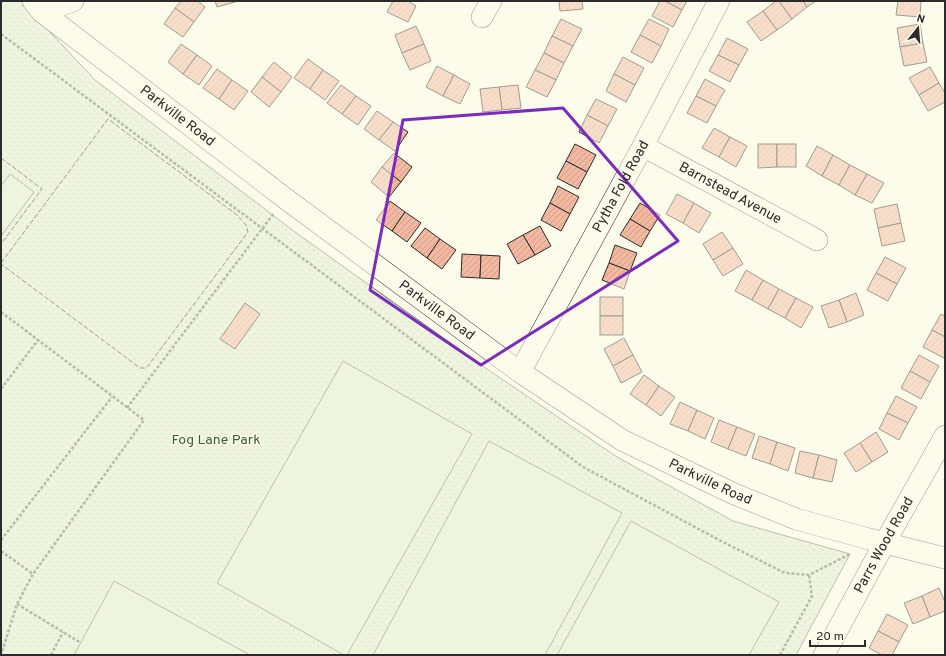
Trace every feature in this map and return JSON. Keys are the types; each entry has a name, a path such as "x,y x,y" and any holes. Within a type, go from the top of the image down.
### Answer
{"street":[{"path":"38,6 73,1"},
{"name":"Pytha Fold Road","path":"520,372 643,146 719,1"},
{"name":"Parkville Road","path":"38,6 286,199 520,372 629,444 732,493 789,516 876,542 945,558"},
{"name":"Barnstead Avenue","path":"643,146 817,240"},
{"name":"Parrs Wood Road","path":"824,655 876,542 945,436"}],"path":[{"path":"1,34 583,467 784,573 808,575 876,542"},
{"path":"127,408 262,228 286,199"},
{"path":"1,312 144,420 33,574 17,604 1,655"},
{"path":"1,389 38,340"},
{"path":"1,540 112,397"},
{"path":"1,551 33,574"},
{"path":"780,655 812,596 808,575"},
{"path":"17,604 81,643"},
{"path":"51,655 63,632"}],"highlighted area":[{"path":"563,108 678,241 481,365 370,290 403,120"}],"green space":[{"name":"Fog Lane Park","path":"1,1 21,1 95,80 295,232 484,367 617,457 733,521 850,554 796,655 1,655"},
{"path":"10,174 34,192 1,236 1,186"},
{"path":"343,361 472,434 347,655 344,655 217,583"},
{"path":"489,441 622,513 545,655 373,655"},
{"path":"631,521 779,602 749,655 557,655"},
{"path":"114,581 250,655 74,655"}],"building":[{"path":"181,1 198,1 205,7 194,22 175,8"},
{"path":"215,1 235,1 235,2 217,7"},
{"path":"393,1 408,1 416,6 408,22 387,12"},
{"path":"559,1 582,1 583,9 560,11"},
{"path":"660,1 665,1 682,10 673,27 652,16"},
{"path":"665,1 687,1 682,10"},
{"path":"776,1 779,1 792,19 777,30 763,11"},
{"path":"779,1 803,1 807,7 792,19"},
{"path":"803,1 816,1 807,7"},
{"path":"898,1 921,1 920,17 896,15"},
{"path":"175,8 194,22 183,37 164,24"},
{"path":"763,11 777,30 761,41 747,22"},
{"path":"561,19 582,29 573,46 552,36"},
{"path":"649,19 669,29 661,46 640,35"},
{"path":"920,24 923,43 900,47 897,28"},
{"path":"416,26 424,44 402,53 395,35"},
{"path":"640,35 661,46 652,63 631,52"},
{"path":"552,36 573,46 564,63 544,53"},
{"path":"727,38 748,49 739,65 718,55"},
{"path":"923,43 927,62 904,66 900,47"},
{"path":"181,44 197,55 183,74 168,62"},
{"path":"424,44 431,61 410,70 402,53"},
{"path":"544,53 564,63 556,80 535,70"},
{"path":"197,55 212,66 199,85 183,74"},
{"path":"718,55 739,65 730,82 709,71"},
{"path":"623,57 644,68 635,85 614,74"},
{"path":"308,59 323,70 310,89 294,78"},
{"path":"274,62 292,77 281,92 262,77"},
{"path":"437,66 454,75 443,96 426,87"},
{"path":"930,67 939,83 919,95 909,78"},
{"path":"217,69 232,80 219,99 203,88"},
{"path":"323,70 339,81 325,100 310,89"},
{"path":"535,70 556,80 547,97 526,87"},
{"path":"614,74 635,85 626,102 606,91"},
{"path":"454,75 470,84 460,104 443,96"},
{"path":"262,77 281,92 269,107 251,92"},
{"path":"705,79 725,90 716,106 696,96"},
{"path":"232,80 248,91 234,110 219,99"},
{"path":"939,83 945,93 945,102 928,111 919,95"},
{"path":"341,85 356,96 342,114 327,103"},
{"path":"518,85 521,108 502,110 499,87"},
{"path":"499,87 502,110 483,112 480,89"},
{"path":"356,96 371,106 358,125 342,114"},
{"path":"696,96 716,106 707,123 687,113"},
{"path":"596,99 617,109 608,126 587,115"},
{"path":"377,111 393,122 379,140 364,129"},
{"path":"587,115 608,126 599,143 579,132"},
{"path":"393,122 408,132 395,151 379,140"},
{"path":"714,128 730,137 719,157 702,148"},
{"path":"730,137 747,146 736,167 719,157"},
{"path":"575,144 596,155 587,172 566,161"},
{"path":"758,144 777,144 777,167 758,168"},
{"path":"777,144 796,144 796,167 777,167"},
{"path":"817,146 833,155 822,176 806,166"},
{"path":"394,153 412,167 401,182 382,167"},
{"path":"833,155 850,165 839,185 822,176"},
{"path":"566,161 587,172 578,189 557,178"},
{"path":"850,165 867,174 855,195 839,185"},
{"path":"382,167 401,182 389,197 371,182"},
{"path":"867,174 884,183 872,203 855,195"},
{"path":"558,186 579,197 570,214 550,203"},
{"path":"677,194 694,203 683,223 666,214"},
{"path":"390,201 405,212 392,231 376,220"},
{"path":"550,203 570,214 561,231 541,220"},
{"path":"640,203 660,215 650,231 630,219"},
{"path":"694,203 711,213 699,233 683,223"},
{"path":"897,204 901,223 878,228 874,209"},
{"path":"405,212 421,223 407,242 392,231"},
{"path":"630,219 650,231 641,247 620,235"},
{"path":"901,223 905,241 882,246 878,228"},
{"path":"540,226 551,246 535,255 523,235"},
{"path":"425,228 440,239 427,258 411,246"},
{"path":"722,232 733,248 713,260 703,244"},
{"path":"523,235 535,255 518,264 507,244"},
{"path":"440,239 456,250 442,269 427,258"},
{"path":"615,245 637,253 630,271 609,263"},
{"path":"733,248 743,264 723,276 713,260"},
{"path":"462,254 481,255 480,278 461,277"},
{"path":"481,255 500,256 499,279 480,278"},
{"path":"885,257 906,268 897,284 876,273"},
{"path":"609,263 630,271 624,289 602,280"},
{"path":"746,270 763,280 752,300 735,291"},
{"path":"876,273 897,284 888,301 867,290"},
{"path":"763,280 779,289 768,309 752,300"},
{"path":"779,289 796,298 785,318 768,309"},
{"path":"856,293 864,315 847,322 839,300"},
{"path":"600,297 623,297 623,316 600,316"},
{"path":"796,298 813,307 801,328 785,318"},
{"path":"839,300 847,322 829,328 821,306"},
{"path":"245,303 260,314 235,349 220,339"},
{"path":"941,314 945,316 945,337 932,330"},
{"path":"600,316 623,316 623,335 600,335"},
{"path":"932,330 945,337 944,358 923,347"},
{"path":"624,338 633,355 613,366 604,349"},
{"path":"633,355 642,372 621,383 613,366"},
{"path":"919,355 939,366 930,382 910,371"},
{"path":"910,371 930,382 921,399 901,388"},
{"path":"644,375 659,386 646,405 630,394"},
{"path":"659,386 675,397 661,416 646,405"},
{"path":"896,396 917,407 908,423 887,413"},
{"path":"680,402 697,410 688,431 670,424"},
{"path":"697,410 714,418 705,439 688,431"},
{"path":"887,413 908,423 899,440 879,429"},
{"path":"719,420 737,427 728,449 711,442"},
{"path":"737,427 755,434 746,456 728,449"},
{"path":"876,432 888,452 872,462 860,443"},
{"path":"759,436 777,442 770,464 752,458"},
{"path":"777,442 795,448 788,471 770,464"},
{"path":"860,443 872,462 856,472 844,453"},
{"path":"800,451 819,455 813,478 795,473"},
{"path":"819,455 837,460 832,482 813,478"},
{"path":"939,588 945,602 945,611 930,617 922,596"},
{"path":"922,596 930,617 913,624 904,603"},
{"path":"887,614 908,625 899,642 878,631"},
{"path":"878,631 899,642 892,655 882,655 869,648"}],"fence":[{"path":"1,263 108,119 237,215 246,225 248,232 145,368 140,368 1,264"},
{"path":"1,158 42,189 1,244"}]}
